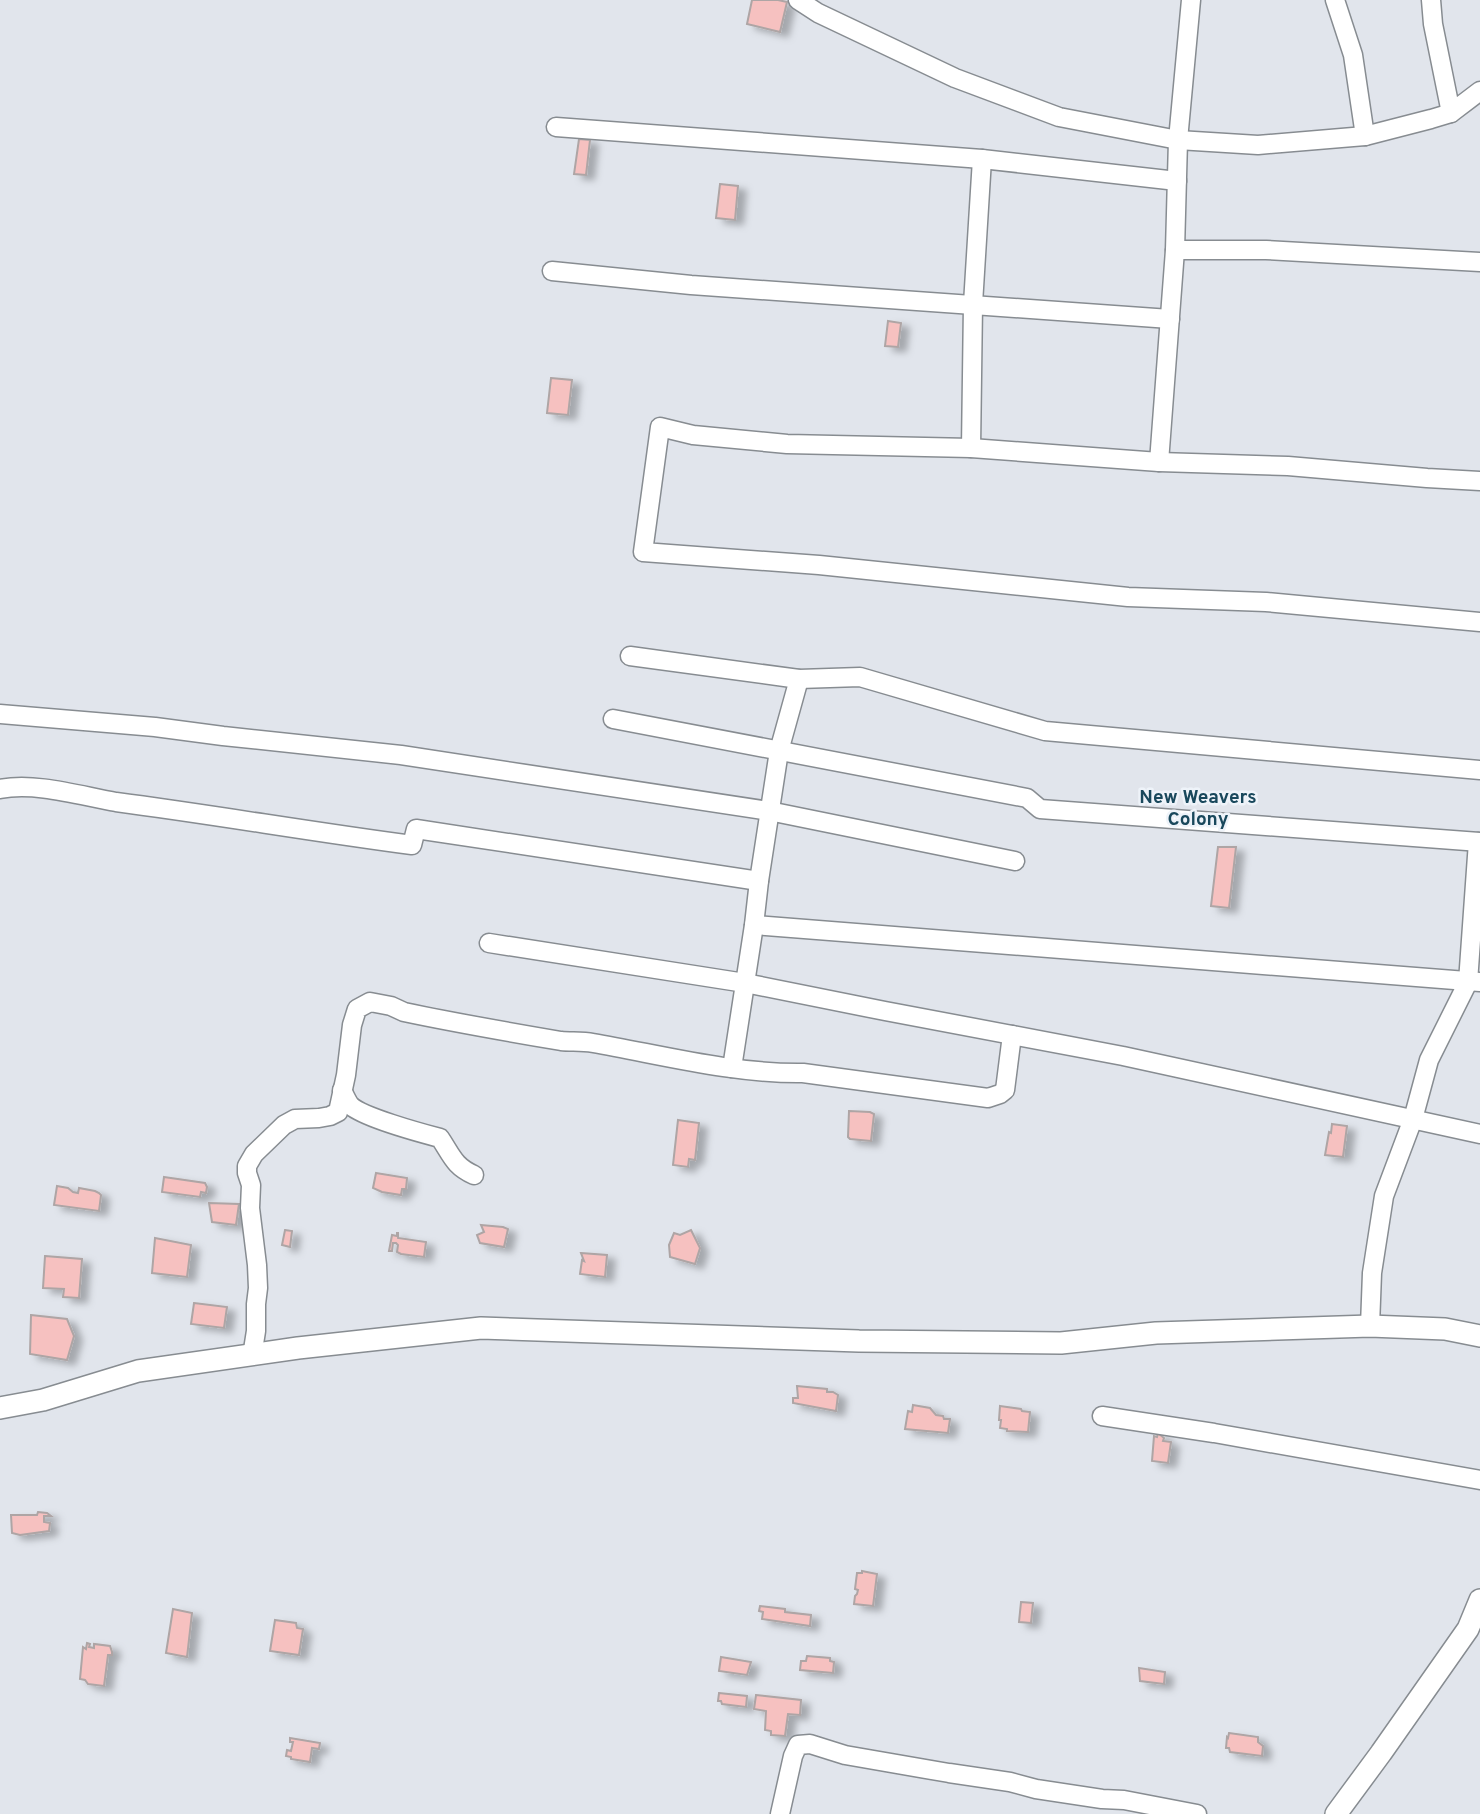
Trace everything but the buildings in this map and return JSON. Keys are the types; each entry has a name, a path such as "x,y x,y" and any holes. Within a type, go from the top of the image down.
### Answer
{"main road":[{"path":"0,1408 43,1400 138,1371 298,1348 481,1328 859,1341 1061,1343 1156,1333 1370,1326 1445,1329 1480,1336"},
{"path":"1336,1814 1468,1629 1480,1600"}],"street":[{"path":"798,0 818,13 955,78 1059,117 1178,140 1258,145 1364,136 1451,113 1480,91"},
{"path":"1159,462 1175,250 1178,140 1191,0"},
{"path":"1335,0 1353,55 1364,136"},
{"path":"1432,0 1433,24 1451,113"},
{"path":"556,127 982,159 1177,181"},
{"path":"971,448 973,304 982,159"},
{"path":"1175,250 1266,250 1480,262"},
{"path":"552,271 691,285 1170,319"},
{"path":"1480,481 971,448 786,444 693,435 660,427 643,552 819,565 1128,597 1266,602 1480,622"},
{"path":"630,656 799,679 860,677 1045,731 1480,770"},
{"path":"732,1068 779,751 799,679"},
{"path":"0,714 155,727 401,755 769,811 1015,861"},
{"path":"612,719 1027,798 1040,809 1479,842 1474,982 1429,1060 1413,1119 1384,1196 1372,1273 1370,1326"},
{"path":"0,789 47,790 412,845 416,829 759,881"},
{"path":"754,925 1474,982"},
{"path":"489,943 745,983 1124,1056 1480,1134"},
{"path":"248,1356 253,1350 256,1331 258,1288 250,1208 251,1185 247,1166 254,1154 295,1118 319,1118 338,1112 355,1017 358,1009 370,1002 404,1012 492,1029 732,1068 803,1073 988,1098 1005,1090 1012,1035"},
{"path":"342,1090 350,1105 358,1109 407,1129 440,1138 455,1164 474,1175"},
{"path":"1102,1416 1480,1480"},
{"path":"780,1814 793,1756 798,1745 810,1744 845,1755 1197,1814"}],"district":[{"name":"New Weavers Colony","path":"1198,807"}]}
